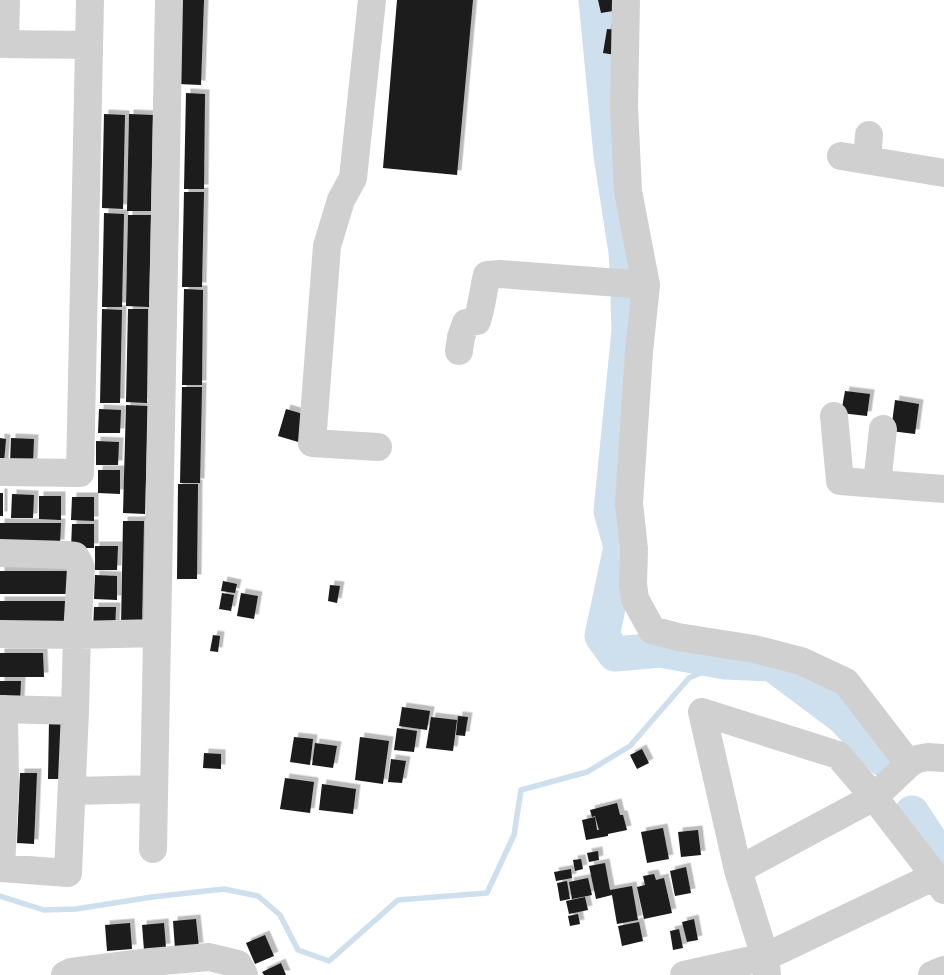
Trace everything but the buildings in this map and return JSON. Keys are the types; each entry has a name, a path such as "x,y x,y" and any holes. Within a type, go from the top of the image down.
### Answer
{"street":[{"path":"6,0 2,44 89,45"},
{"path":"0,472 80,473 90,0"},
{"path":"152,849 169,0"},
{"path":"372,0 352,178 341,200 328,246 312,443 378,447"},
{"path":"626,0 624,107 628,191 646,285 639,352 629,503 634,549 633,584 635,600 652,630 678,637 754,649 801,661 846,682 909,764"},
{"path":"859,151 944,173"},
{"path":"459,351 466,323 477,321 487,275 500,274 646,285"},
{"path":"834,416 840,482 944,489"},
{"path":"877,484 883,429"},
{"path":"0,553 75,556 81,568 77,635 75,711 68,873 1,868 2,709 75,711"},
{"path":"0,634 157,633"},
{"path":"689,974 766,966 940,883 874,797 838,755 702,712 738,870 766,966"},
{"path":"738,870 874,797 909,764 917,759 928,757 944,758"},
{"path":"72,790 154,789"},
{"path":"65,975 71,972 140,963 209,957 238,964 244,975"}],"waterway":[{"path":"596,0 611,155 627,268"},
{"path":"628,300 629,331 611,511 621,547 602,636 615,654 661,650 725,662 772,664 843,717 883,759"},
{"path":"0,896 44,910 76,909 152,897 224,889 258,896 280,915 298,950 329,961 398,900 487,893 514,835 521,790 587,772 630,746 689,678 725,662"},
{"path":"912,813 944,862"}]}
